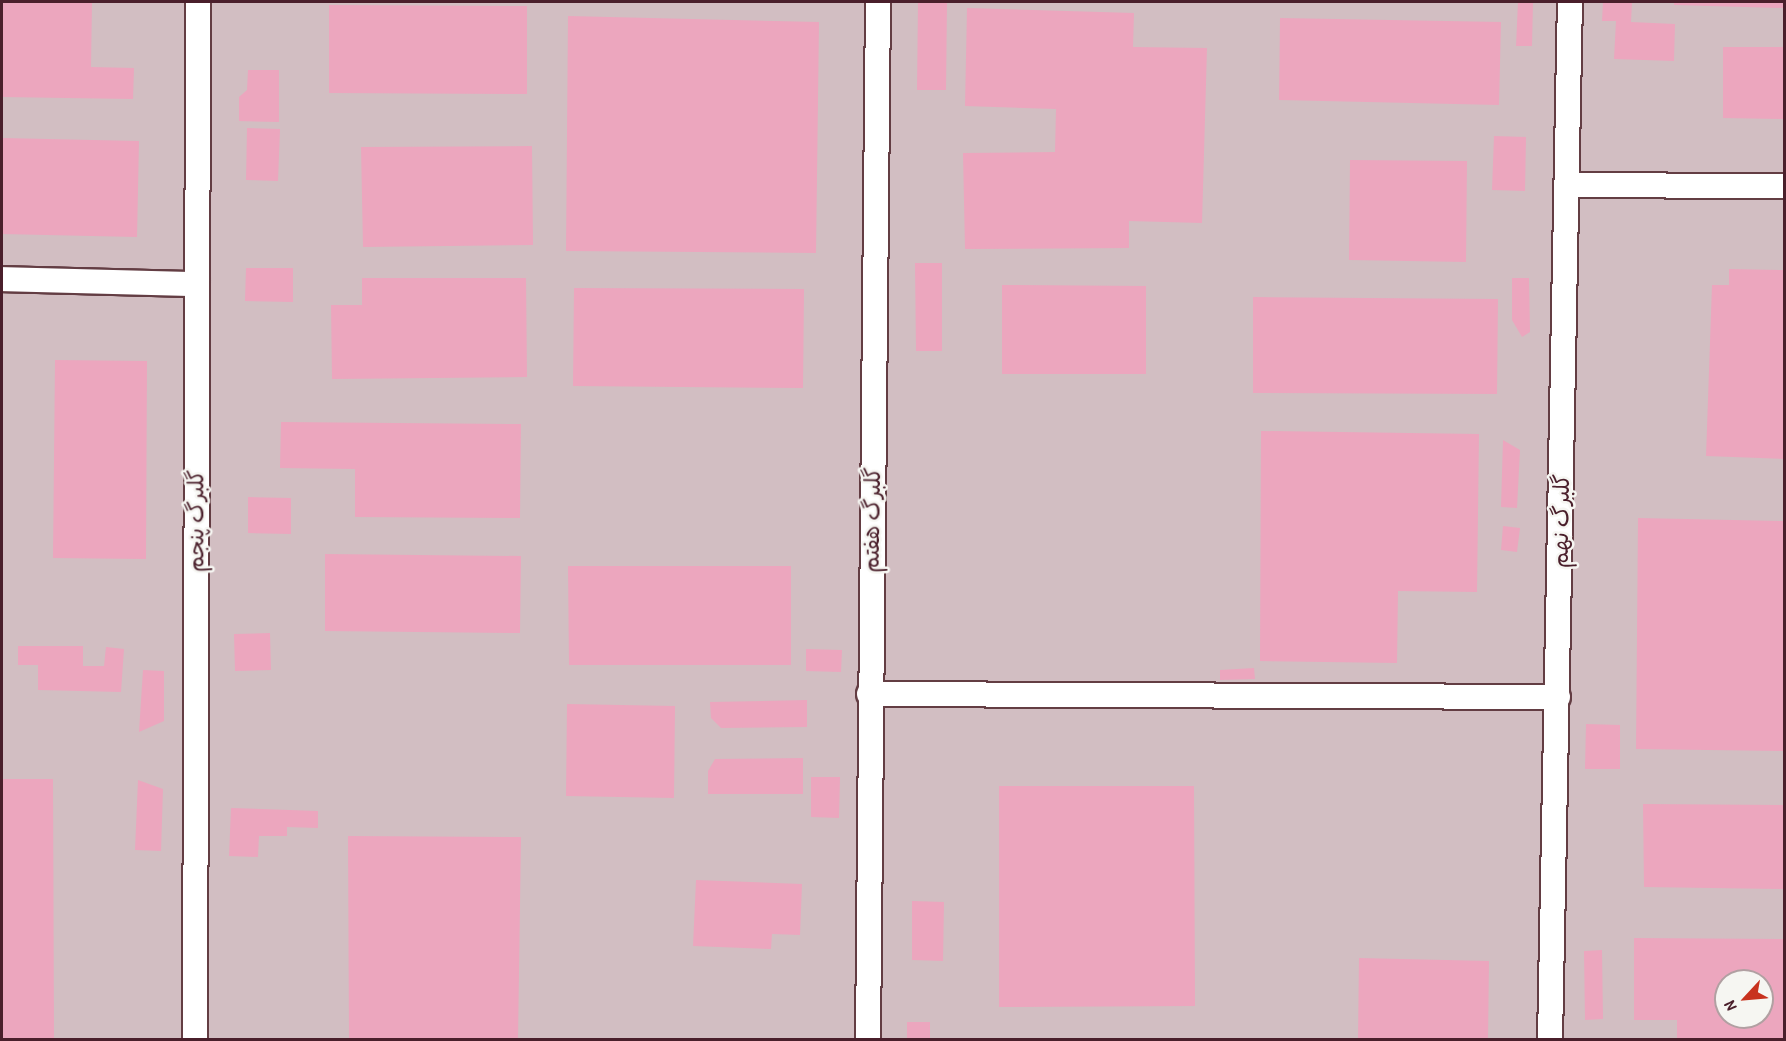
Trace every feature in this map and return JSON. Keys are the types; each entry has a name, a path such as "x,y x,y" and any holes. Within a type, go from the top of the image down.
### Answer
{"street":[{"name":"گلبرگ پنجم","path":"195,1040 198,2"},
{"name":"گلبرگ هفتم","path":"868,1040 869,694 878,2"},
{"name":"گلبرگ نهم","path":"1550,1040 1570,2"},
{"path":"1568,185 1785,186"},
{"path":"2,279 197,284"},
{"path":"869,694 1558,697"}],"shaded area":[{"path":"2,2 1784,2 1784,1039 2,1040"}],"building":[{"path":"2,2 92,2 91,67 134,68 133,99 2,97"},
{"path":"918,2 947,2 946,90 917,90"},
{"path":"1518,2 1533,2 1532,46 1516,46"},
{"path":"1603,2 1632,2 1631,22 1675,24 1674,61 1614,59 1616,21 1602,21"},
{"path":"1674,2 1784,2 1784,8 1674,5"},
{"path":"329,5 527,6 527,94 329,93"},
{"path":"967,8 1134,13 1133,47 1207,48 1202,223 1129,221 1129,248 965,249 963,153 1055,152 1056,109 965,106"},
{"path":"568,16 819,22 816,253 566,251"},
{"path":"1280,18 1501,22 1499,105 1279,100"},
{"path":"1723,47 1784,47 1784,119 1723,118"},
{"path":"248,70 279,70 279,122 239,121 239,97 247,90"},
{"path":"247,128 280,129 278,181 246,180"},
{"path":"1494,136 1526,137 1525,191 1492,190"},
{"path":"2,138 139,141 137,237 2,234"},
{"path":"532,146 533,245 363,247 361,147"},
{"path":"1350,160 1467,161 1466,262 1349,260"},
{"path":"915,263 942,263 942,351 916,351"},
{"path":"246,268 293,268 293,302 245,301"},
{"path":"1729,269 1784,270 1784,459 1706,456 1712,285 1729,285"},
{"path":"362,278 526,278 527,377 332,379 331,305 362,305"},
{"path":"1512,278 1529,278 1530,332 1522,337 1512,320"},
{"path":"1002,285 1146,286 1146,374 1002,374"},
{"path":"574,288 804,289 803,388 573,386"},
{"path":"1253,297 1498,299 1497,394 1253,393"},
{"path":"55,360 147,361 146,559 53,558"},
{"path":"281,422 521,424 520,518 355,517 355,469 280,468"},
{"path":"1261,431 1479,434 1477,592 1398,591 1397,663 1260,661"},
{"path":"1503,440 1520,450 1517,508 1501,507"},
{"path":"248,497 291,498 291,534 248,533"},
{"path":"1638,518 1784,521 1784,751 1636,749"},
{"path":"1503,526 1520,528 1517,552 1501,550"},
{"path":"325,554 521,556 520,633 325,631"},
{"path":"568,566 791,566 791,665 569,665"},
{"path":"270,633 271,670 235,671 234,634"},
{"path":"18,646 83,646 83,666 104,666 106,647 124,649 121,692 38,690 38,665 18,665"},
{"path":"806,649 842,650 841,672 806,671"},
{"path":"1254,668 1255,679 1220,680 1220,670"},
{"path":"143,670 164,671 164,721 139,732"},
{"path":"807,700 807,727 721,728 711,718 710,702"},
{"path":"567,704 675,706 674,798 566,796"},
{"path":"1586,724 1620,725 1620,769 1585,769"},
{"path":"803,758 803,794 708,794 708,771 715,759"},
{"path":"811,777 840,777 839,818 811,817"},
{"path":"2,779 53,779 54,1040 2,1040"},
{"path":"138,780 163,789 161,851 135,850"},
{"path":"999,786 1194,786 1195,1006 999,1007"},
{"path":"1643,804 1784,805 1784,889 1644,887"},
{"path":"231,808 318,811 318,828 287,827 287,836 259,836 258,857 229,856"},
{"path":"348,836 521,837 518,1040 349,1040"},
{"path":"696,880 802,884 800,935 772,934 771,949 693,946"},
{"path":"912,901 944,902 943,961 912,960"},
{"path":"1634,938 1784,939 1784,1040 1677,1040 1677,1020 1634,1020"},
{"path":"1602,950 1603,1019 1585,1020 1584,951"},
{"path":"1359,958 1489,961 1488,1040 1358,1040"},
{"path":"907,1022 930,1022 930,1040 907,1040"}]}
